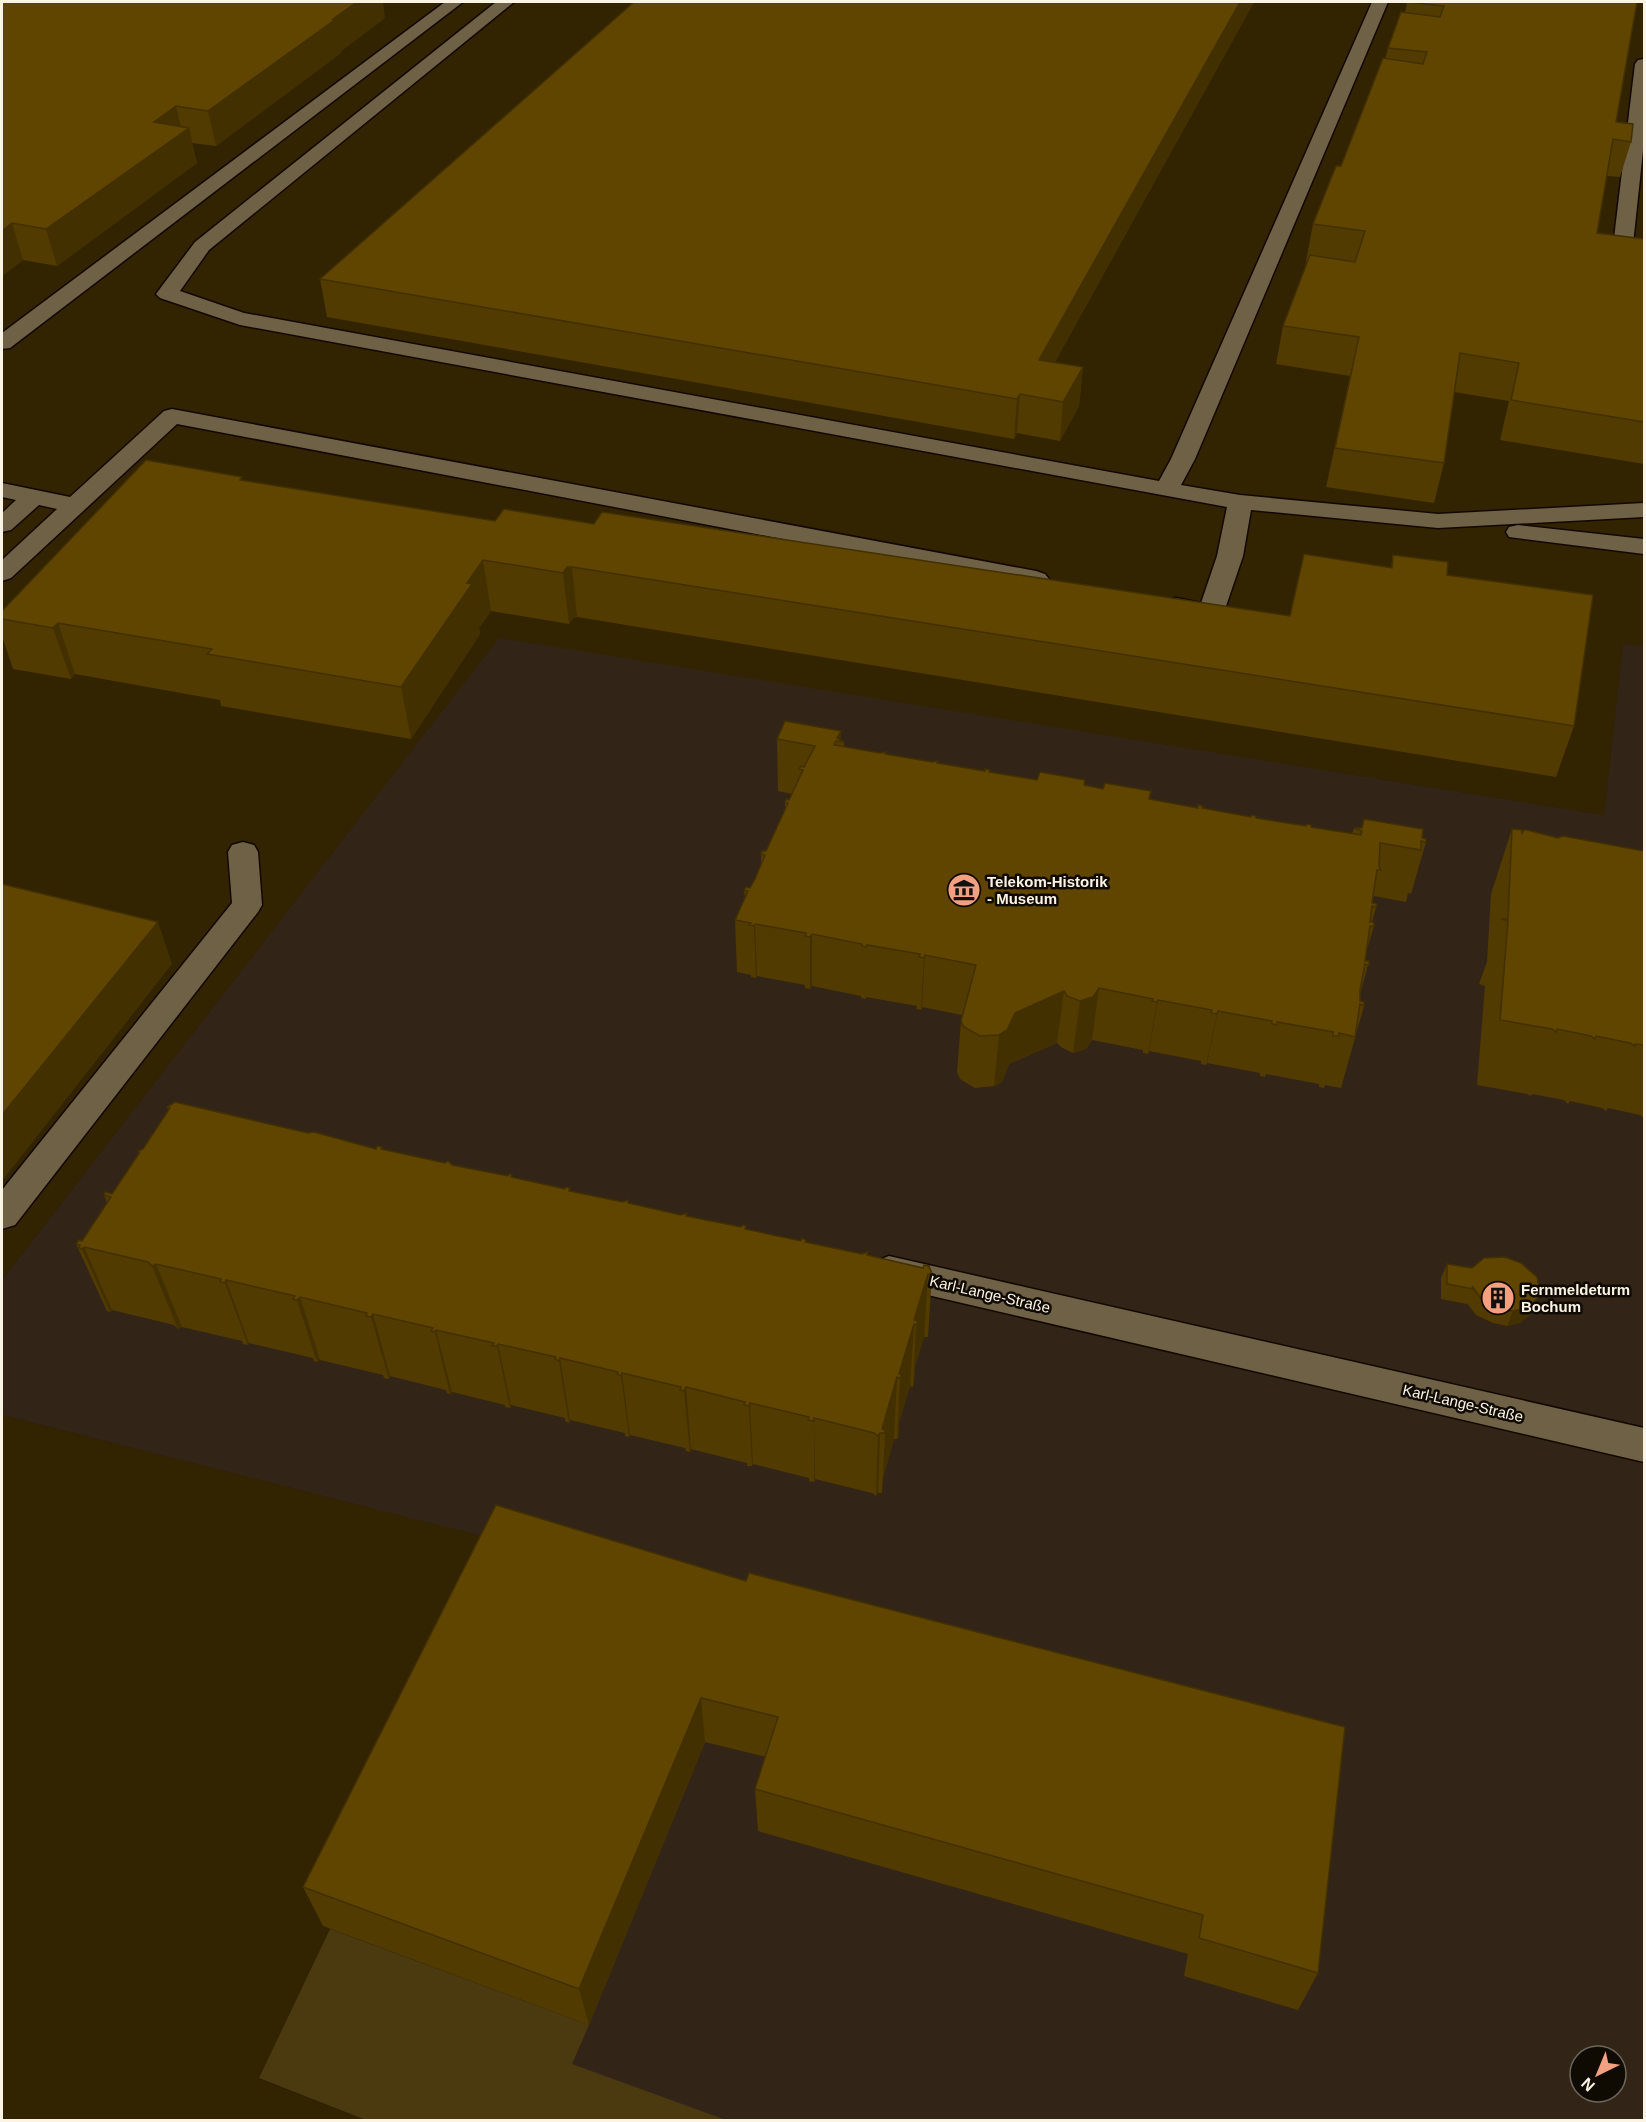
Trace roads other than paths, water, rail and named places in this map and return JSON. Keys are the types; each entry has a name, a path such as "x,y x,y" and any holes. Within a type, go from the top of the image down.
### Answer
{"lane":[{"path":"506,2 202,246 167,294 240,319 1166,490 1240,502 1438,521 1644,547"},
{"path":"1166,490 1188,448 1380,2"},
{"path":"2,344 445,3"},
{"path":"1621,263 1644,64"},
{"path":"2,573 172,416 1059,584"},
{"path":"2,490 74,505"},
{"path":"2,525 34,497"},
{"path":"1152,601 1211,612 1230,556 1240,502"},
{"path":"1438,521 1644,510"},
{"path":"2,1215 247,905 243,852"},
{"name":"Karl-Lange-Straße","path":"856,1263 1644,1445"}],"place":[{"name":"Telekom-Historik - Museum","path":"964,890"},
{"name":"Fernmeldeturm Bochum","path":"1498,1298"}]}
